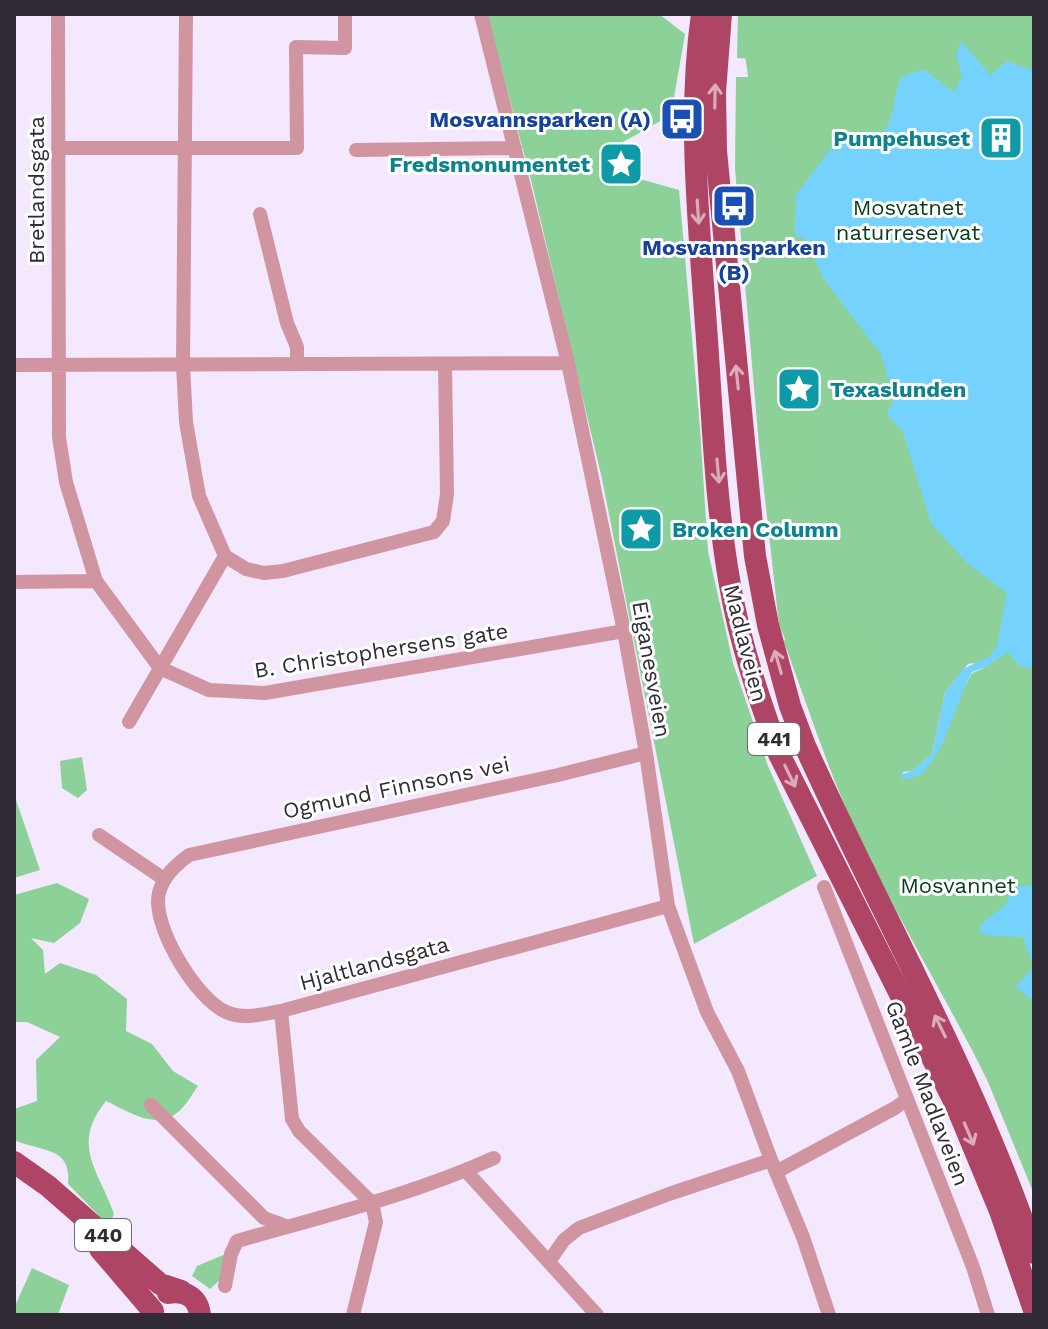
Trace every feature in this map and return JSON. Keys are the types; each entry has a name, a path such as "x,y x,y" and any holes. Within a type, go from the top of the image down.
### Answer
{"main road":[{"name":"Madlaveien","path":"702,14 694,120 699,223 723,531 741,635 758,697 779,754 956,1105 1000,1211 1034,1310"},
{"name":"Madlaveien","path":"721,14 715,92 716,151 755,556 768,625 790,706 805,746 962,1070 1009,1182 1034,1253"},
{"name":"440","path":"21,1167 120,1270 153,1313 162,1296 181,1291"},
{"name":"440","path":"21,1167 48,1186 160,1284 194,1299 200,1315"}],"street":[{"name":"Bretlandsgata","path":"58,14 58,365"},
{"path":"186,14 183,365 186,422 199,496 225,556 246,569 264,573 283,571 434,532 443,521 447,494 445,364"},
{"path":"58,148 297,148 296,47 345,48 345,14"},
{"name":"Eiganesveien","path":"481,14 568,363 624,631 646,753 668,906 707,1012 738,1071 803,1237 829,1315"},
{"path":"356,150 515,148"},
{"path":"260,214 287,323 297,347 297,364"},
{"path":"14,365 568,363"},
{"name":"B. Christophersens gate","path":"58,365 59,437 66,482 96,581 160,668 209,690 265,693 624,631"},
{"path":"129,722 225,556"},
{"path":"14,582 96,581"},
{"name":"Ogmund Finnsons vei","path":"158,895 164,879 189,855 646,753"},
{"path":"99,835 164,879"},
{"name":"Gamle Madlaveien","path":"824,887 973,1267 988,1315"},
{"name":"Hjaltlandsgata","path":"158,895 162,928 200,990 225,1012 249,1017 668,906"},
{"path":"281,1011 292,1119 299,1131 372,1203 376,1222 353,1315"},
{"path":"550,1260 564,1240 579,1228 669,1194 773,1166 895,1108 907,1099"},
{"path":"151,1105 264,1218 287,1226"},
{"path":"225,1286 231,1254 237,1241 372,1203 466,1171 494,1158"},
{"path":"466,1171 597,1315"}],"green space":[{"path":"487,14 659,14 685,34 671,115 616,146 615,172 679,190 708,551 733,663 768,766 817,876 694,944 602,479 531,180"},
{"path":"739,14 1034,14 1034,71 1007,61 990,75 961,41 956,54 962,76 954,92 900,78 890,120 876,144 836,142 815,170 756,131"},
{"name":"Mosvannet","path":"1034,14 1034,1194 988,1082 836,756 779,625 759,445 735,169 736,77 750,77 757,131 848,66 737,58 738,15","holes":["968,664 984,668 972,673 935,755 904,779 903,772 912,771 932,754 945,693"]},
{"path":"813,396 822,416 820,463 793,507 773,504 766,415 780,398"},
{"name":"Mosvannet","path":"817,606 865,634 911,697 931,712 926,737 890,762 900,788 927,797 941,806 956,808 993,792 1007,751 998,696 1008,674 1034,685 1034,885 983,923 991,936 1023,937 1034,967 1016,987 1034,1001 1034,1185 993,1091 873,865 824,754 784,642 791,616"},
{"path":"82,757 87,790 78,798 62,788 60,761"},
{"path":"14,794 40,870 14,878"},
{"path":"57,883 89,899 80,923 54,943 31,938 43,950 45,974 60,963 96,975 127,999 126,1031 152,1044 173,1071 198,1086 184,1107 160,1120 132,1114 106,1101 95,1117 89,1145 95,1171 114,1214 109,1226 68,1184 68,1172 60,1157 14,1140 14,1109 37,1101 36,1060 60,1037 27,1022 14,1022 14,895"},
{"path":"228,1253 222,1278 210,1289 192,1276 197,1266"},
{"path":"32,1268 69,1285 58,1315 14,1315 14,1308"}],"water":[{"name":"Mosvatnet naturreservat","path":"961,41 990,75 1007,61 1034,71 1034,662 1029,669 1017,664 1008,652 986,667 972,672 933,760 921,773 904,779 899,775 912,771 932,754 945,693 963,669 990,656 997,646 1007,593 966,562 931,523 903,432 887,415 894,399 882,356 826,282 804,238 795,236 795,196 836,142 877,144 890,120 900,78 923,69 954,92 962,76 956,54"},
{"path":"1034,885 1034,967 1023,937 991,936 978,932 983,923 1008,902 1008,887"},
{"path":"1034,967 1034,1001 1015,987"}],"place":[{"name":"Mosvannsparken (A)","path":"682,119"},
{"name":"Pumpehuset","path":"1001,138"},
{"name":"Fredsmonumentet","path":"621,164"},
{"name":"Mosvannsparken (B)","path":"734,206"},
{"name":"Texaslunden","path":"799,389"},
{"name":"Broken Column","path":"641,529"}]}
